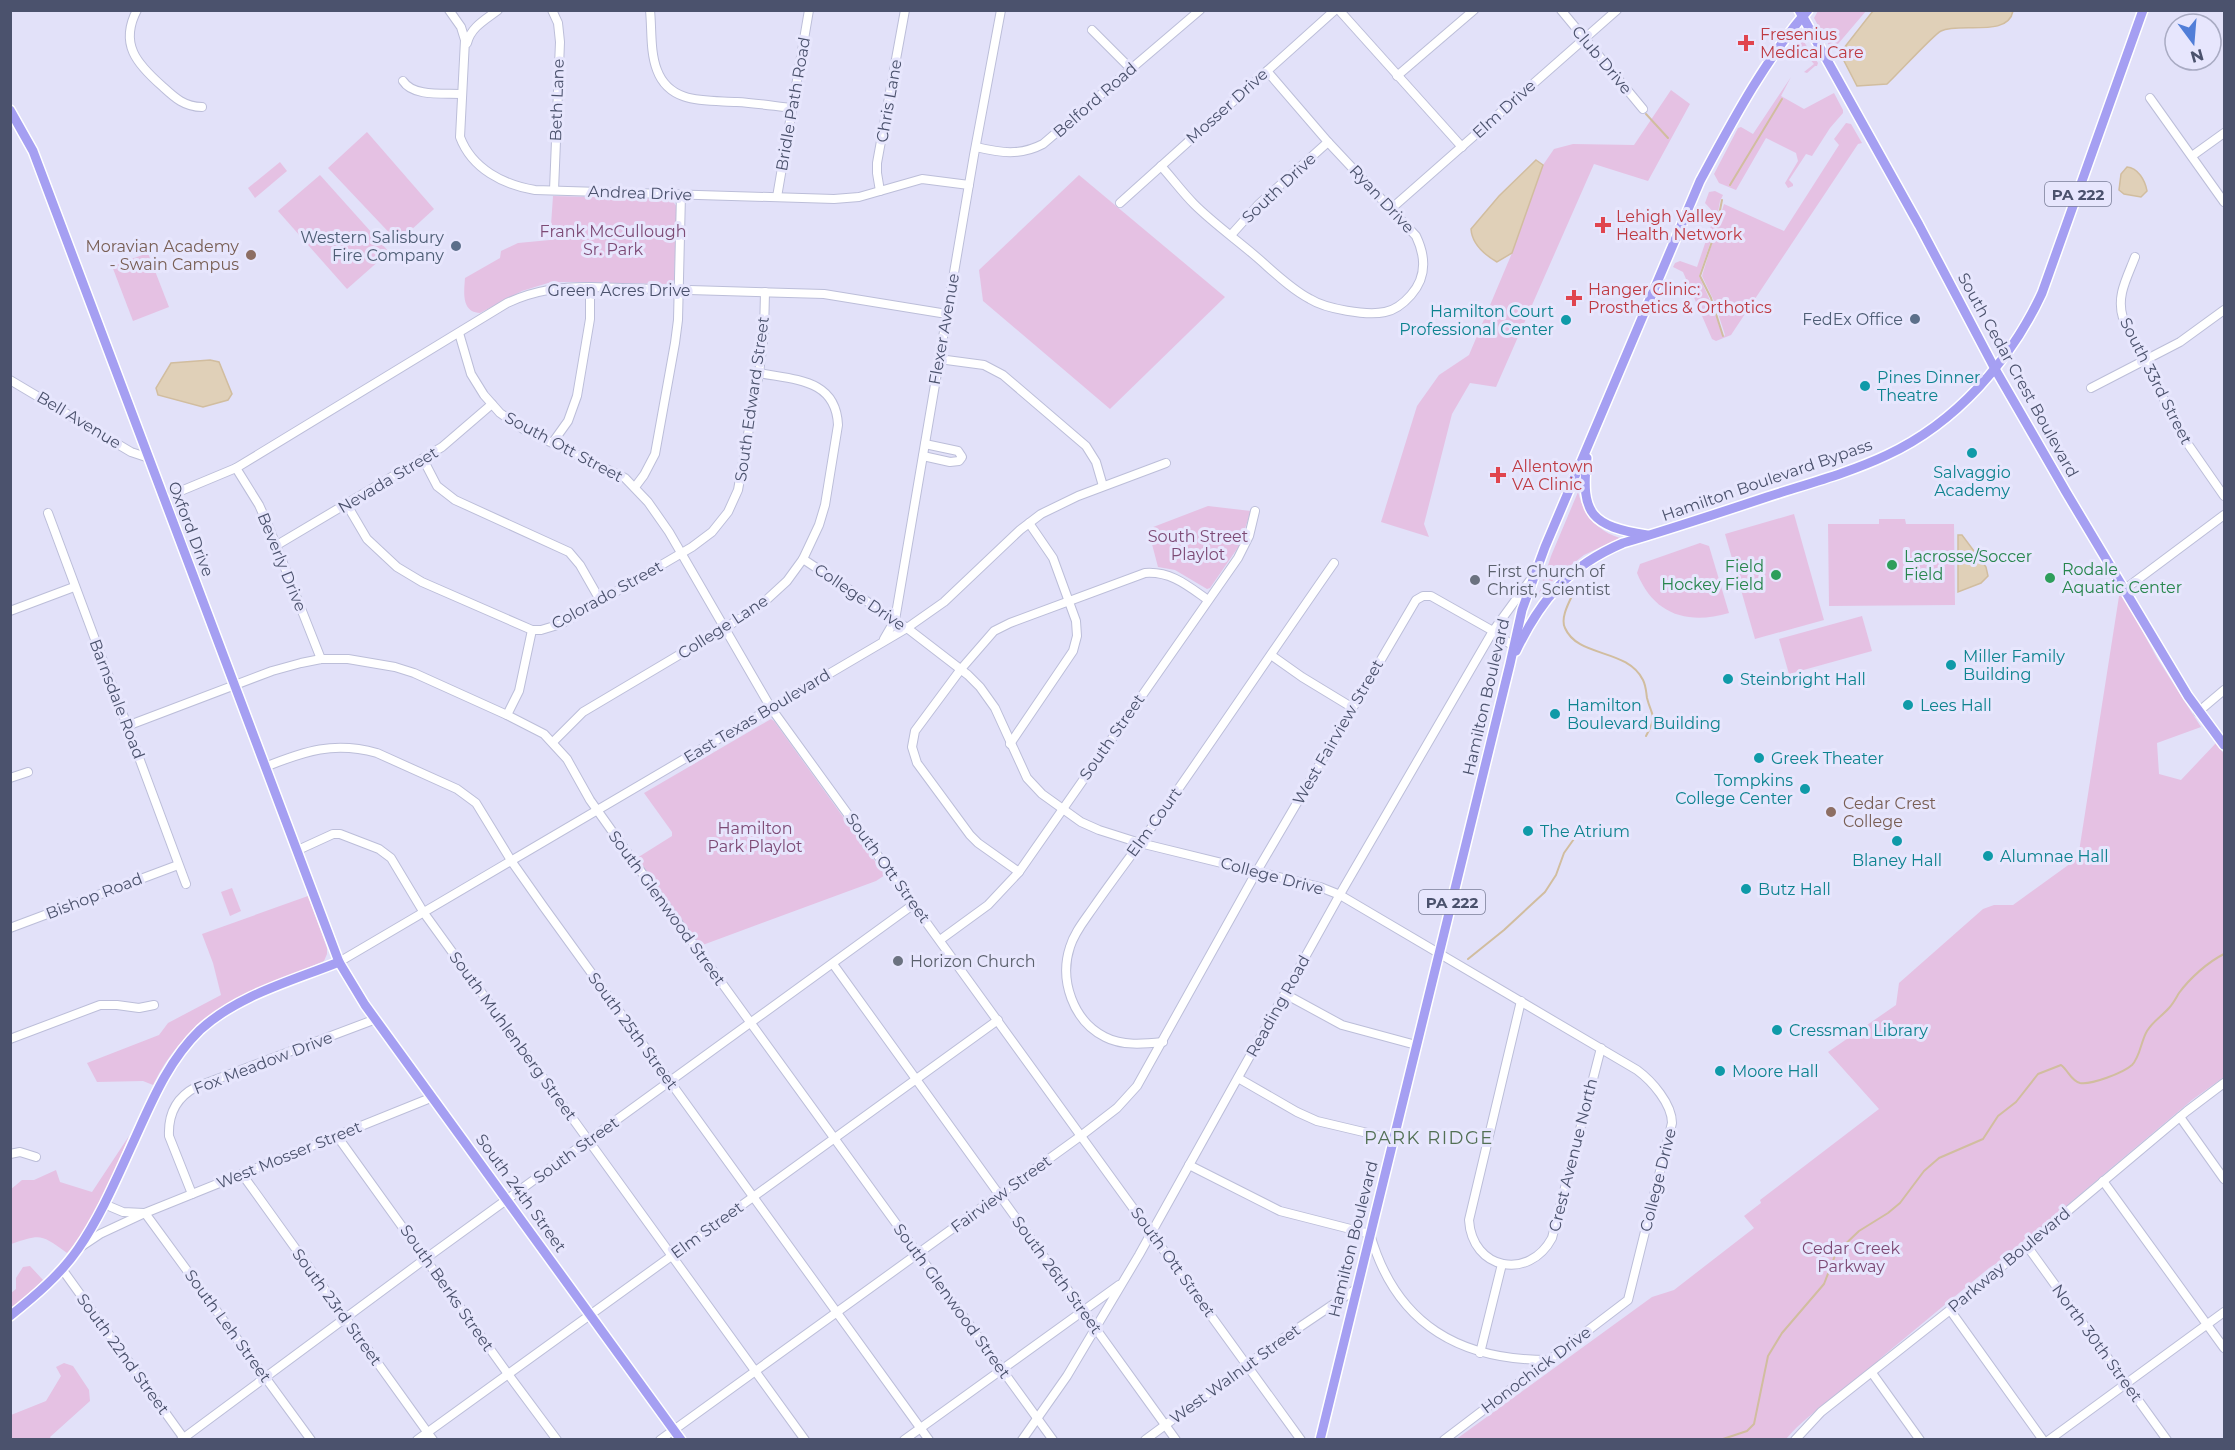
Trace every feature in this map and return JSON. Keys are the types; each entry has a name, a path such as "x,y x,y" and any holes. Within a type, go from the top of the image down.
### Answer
{"main road":[{"name":"Hamilton Boulevard Bypass","path":"1510,664 1540,607 1563,580 1607,550 1845,472 1889,455 1951,413 1995,369 2021,333 2042,292 2143,10"},
{"name":"South Cedar Crest Boulevard","path":"1804,13 1995,369 2168,664 2224,745"},
{"name":"Hamilton Boulevard","path":"1320,1440 1522,610 1535,572 1700,181 1734,116 1804,13"},
{"name":"Oxford Drive","path":"10,110 33,151 339,962"},
{"path":"1589,446 1584,482 1590,509 1607,526 1622,531 1650,535"},
{"path":"10,1316 40,1292 78,1249 104,1204 160,1084 175,1060 200,1030 225,1011 252,997 339,962"},
{"name":"South 24th Street","path":"339,962 358,995 681,1440"}],"street":[{"path":"137,10 130,37 134,55 139,64 181,102 202,107"},
{"name":"Andrea Drive","path":"449,10 461,27 466,46 461,94 460,137 468,153 477,163 510,184 535,190 847,199 922,179 969,185"},
{"path":"466,46 471,32 498,10"},
{"name":"Beth Lane","path":"552,10 558,23 560,42 554,190"},
{"path":"650,10 656,68 665,83 680,96 698,101 736,102 792,108"},
{"name":"Bridle Path Road","path":"777,197 810,10"},
{"name":"Chris Lane","path":"880,191 877,163 905,10"},
{"name":"Flexer Avenue","path":"879,644 890,631 895,620 1001,10"},
{"path":"1337,10 1462,147"},
{"name":"Mosser Drive","path":"1120,203 1337,10"},
{"path":"1397,76 1474,10"},
{"name":"Club Drive","path":"1561,10 1643,109"},
{"name":"Elm Drive","path":"1392,208 1617,10"},
{"name":"Belford Road","path":"976,147 1013,153 1034,149 1047,142 1196,11"},
{"path":"1092,30 1131,69"},
{"name":"Ryan Drive","path":"1161,166 1191,202 1288,284 1311,300 1322,305 1374,314 1387,312 1399,306 1420,282 1424,268 1422,248 1416,236 1328,142 1267,71"},
{"path":"403,81 406,86 415,91 461,94"},
{"path":"2150,98 2224,202"},
{"path":"2192,156 2224,133"},
{"name":"South Drive","path":"1231,235 1258,205 1328,142"},
{"path":"635,487 649,466 658,440 675,343 681,194"},
{"name":"South 33rd Street","path":"2135,257 2122,288 2120,303 2126,325 2183,437 2224,496"},
{"path":"553,442 568,421 577,396 590,319 590,287"},
{"name":"Green Acres Drive","path":"164,498 236,468 507,303 524,295 550,288 678,289 844,297 947,314"},
{"name":"South Edward Street","path":"680,554 712,532 734,501 741,477 759,373 764,333 765,292"},
{"path":"2091,388 2180,342 2224,309"},
{"name":"South Ott Street","path":"459,333 471,374 492,404 513,423 616,473 635,487 655,512 771,708 1301,1440"},
{"path":"939,359 984,365 1003,375 1086,446 1096,462 1103,486"},
{"name":"College Lane","path":"553,742 583,712 725,629 776,593 803,559 819,525 825,505 838,417 828,396 816,386 759,373"},
{"name":"Bell Avenue","path":"10,380 131,452 148,458"},
{"name":"Nevada Street","path":"277,545 423,459 459,434 492,404"},
{"path":"923,456 954,462 960,461 962,457 958,451 925,444"},
{"path":"423,459 437,486 455,500 569,552 580,565 600,600"},
{"name":"East Texas Boulevard","path":"339,962 907,628 959,590 1029,523 1055,506 1166,463"},
{"name":"Beverly Drive","path":"236,468 259,505 277,545 321,659"},
{"path":"347,505 367,539 397,567 422,582 532,630 519,691 507,715"},
{"name":"South Street","path":"940,940 988,905 1019,872 1244,547 1253,524 1255,511"},
{"name":"Barnsdale Road","path":"48,513 186,884"},
{"path":"2125,589 2224,515"},
{"path":"1010,744 1076,643 1077,628 1053,558 1029,523"},
{"name":"Colorado Street","path":"532,630 541,630 561,624 680,554"},
{"name":"College Drive","path":"803,559 907,628 961,669 988,697 1027,778 1042,794 1081,822 1140,843 1320,887 1340,895 1642,1073 1668,1107 1672,1123 1628,1300"},
{"name":"Elm Court","path":"1162,1042 1128,1043 1106,1038 1087,1024 1074,1004 1066,972 1069,948 1078,929 1334,563"},
{"path":"1019,872 970,835 917,763 912,740 917,725 994,631 1010,622 1136,575 1154,572 1180,580 1208,600"},
{"name":"Reading Road","path":"1022,1440 1095,1328 1152,1232 1340,895 1493,632 1535,572"},
{"path":"10,611 74,586"},
{"name":"West Fairview Street","path":"1257,871 1416,600 1423,596 1432,597 1493,632"},
{"path":"1493,632 1513,646"},
{"path":"1271,655 1353,708"},
{"name":"South Glenwood Street","path":"127,726 287,666 321,659 348,659 394,667 414,674 538,730 553,742 576,773 597,811 1053,1440"},
{"path":"2199,712 2224,690"},
{"name":"South 25th Street","path":"266,767 317,749 350,747 377,753 467,795 484,813 512,862 929,1440"},
{"path":"10,778 28,772"},
{"name":"South Muhlenberg Street","path":"298,850 333,834 340,834 379,849 397,866 424,913 805,1440"},
{"name":"Bishop Road","path":"10,928 178,865"},
{"name":"Fairview Street","path":"660,1440 1000,1195 1128,1098 1137,1086 1257,871"},
{"name":"South Street","path":"183,1439 342,1323 345,1318 425,1259 914,904"},
{"name":"South 26th Street","path":"833,964 1176,1440"},
{"path":"1285,994 1342,1025 1416,1045"},
{"path":"1480,1353 1502,1264 1487,1258 1476,1246 1469,1229 1469,1220 1521,1001"},
{"path":"10,1039 100,1005 114,1004 139,1008 153,1005"},
{"name":"Fox Meadow Drive","path":"192,1194 170,1136 170,1119 176,1104 182,1097 196,1087 376,1019"},
{"name":"Elm Street","path":"417,1440 998,1020"},
{"name":"Crest Avenue North","path":"1502,1264 1520,1264 1535,1258 1543,1252 1552,1238 1600,1048"},
{"path":"1238,1078 1311,1119 1393,1139"},
{"name":"Parkway Boulevard","path":"1795,1439 1821,1412 1950,1310 2180,1117 2224,1083"},
{"name":"West Mosser Street","path":"78,1249 100,1234 146,1213 433,1097"},
{"path":"2180,1117 2224,1179"},
{"name":"South Berks Street","path":"337,1136 557,1440"},
{"path":"10,1154 20,1152 36,1157"},
{"path":"1189,1165 1280,1211 1370,1234 1384,1272 1400,1297 1412,1310 1449,1340 1480,1353 1515,1359 1551,1360"},
{"name":"South 23rd Street","path":"242,1174 433,1440"},
{"path":"2103,1181 2224,1348"},
{"name":"West Mosser Street","path":"104,1204 123,1212 146,1213"},
{"name":"South Leh Street","path":"146,1213 311,1440"},
{"name":"North 30th Street","path":"2027,1246 2167,1440"},
{"name":"South 22nd Street","path":"62,1269 183,1439"},
{"path":"904,1440 1122,1282"},
{"name":"West Walnut Street","path":"1145,1440 1356,1289"},
{"name":"Honochick Drive","path":"1444,1440 1628,1300"},
{"path":"1950,1310 2043,1440"},
{"path":"2049,1440 2224,1312"},
{"path":"1872,1373 1920,1440"}],"green space":[{"path":"1818,10 1866,11 1832,51 1814,18"},
{"path":"1798,39 1804,42 1818,63 1807,73 1804,72 1814,64 1801,49 1784,60 1785,55"},
{"path":"1791,77 1781,96 1804,109 1834,93 1843,113 1812,156 1806,154 1789,180 1793,186 1788,188 1785,183 1798,161 1796,153 1766,138 1736,190 1719,183 1714,174 1738,128 1741,127 1753,134"},
{"path":"1671,90 1690,104 1648,181 1594,164 1496,387 1470,383 1452,414 1424,524 1429,537 1381,522 1417,406 1439,375 1469,355 1512,253 1543,165 1554,149 1573,144 1634,145"},
{"path":"1846,123 1851,124 1862,143 1858,144 1731,335 1716,341 1712,339 1683,272 1673,267 1680,261 1697,267 1715,214 1705,203 1709,192 1715,191 1723,195 1715,229 1699,276 1723,337 1725,335 1714,301 1702,276 1724,204 1784,231 1839,145 1834,139"},
{"path":"367,132 434,209 398,242 328,168"},
{"path":"280,162 287,171 255,198 248,188"},
{"path":"320,175 389,252 347,289 278,211"},
{"path":"1079,175 1225,297 1110,409 983,301 979,270"},
{"name":"Frank McCullough Sr. Park","path":"553,196 671,199 677,207 674,280 668,284 548,283 522,291 480,313 474,312 465,300 465,278 500,258 501,251 518,243 550,240"},
{"path":"148,253 169,307 133,321 112,266"},
{"path":"1578,492 1584,508 1593,521 1605,531 1620,538 1584,555 1558,575 1538,596 1551,556"},
{"name":"South Street Playlot","path":"1208,506 1251,511 1239,546 1210,588 1207,589 1175,570 1158,567 1148,529"},
{"name":"Field Hockey Field","path":"1794,514 1824,620 1755,639 1725,534"},
{"name":"Lacrosse/Soccer Field","path":"1879,519 1905,519 1906,524 1954,524 1955,605 1829,606 1828,524 1879,524"},
{"path":"1700,543 1709,546 1729,613 1700,618 1674,613 1653,599 1637,573 1640,564"},
{"name":"Cedar Creek Parkway","path":"2120,590 2157,658 2201,727 2157,743 2159,774 2181,780 2216,743 2224,754 2224,1077 2192,1100 2002,1260 1989,1268 1859,1378 1808,1417 1786,1439 1455,1440 1652,1297 1674,1290 1754,1228 1744,1216 1761,1203 1760,1200 1879,1109 1828,1052 1896,1005 1899,983 1983,909 1994,905 2013,905 2078,858"},
{"path":"1862,616 1872,651 1789,674 1779,639"},
{"name":"Hamilton Park Playlot","path":"771,719 885,875 876,881 700,946 637,858 672,836 672,832 644,793"},
{"path":"232,888 241,911 230,916 221,892"},
{"path":"308,896 327,948 324,961 248,994 225,1006 204,1021 185,1038 168,1059 153,1085 143,1081 97,1082 87,1063 159,1035 168,1023 221,995 213,963 202,934"},
{"path":"129,1136 95,1212 87,1227 67,1253 46,1239 35,1237 11,1244 10,1190 22,1180 34,1180 56,1170 60,1182 92,1192"},
{"path":"30,1266 43,1280 11,1310 11,1293 16,1289 16,1278 23,1267"},
{"path":"64,1363 73,1366 89,1390 90,1401 50,1437 51,1439 11,1439 11,1415 46,1401 61,1376 56,1367"}],"shaded area":[{"path":"1873,11 2013,11 2009,19 1993,27 1941,31 1887,84 1857,86 1840,53"},
{"path":"1536,160 1543,165 1512,253 1497,262 1480,248 1474,240 1471,229 1499,196"},
{"path":"2127,167 2138,172 2145,183 2147,191 2141,197 2124,194 2119,190 2121,174"},
{"path":"210,360 219,362 232,394 228,400 203,407 158,395 156,388 171,363"},
{"path":"1958,535 1962,535 1986,567 1988,576 1981,583 1958,592"}],"waterway":[{"path":"1730,185 1782,99"},
{"path":"1646,114 1668,138"},
{"path":"1722,200 1716,230 1700,276 1711,298 1723,336"},
{"path":"1577,585 1565,612 1565,628 1571,638 1580,644 1615,657 1636,670 1644,682 1653,716 1646,736"},
{"path":"1468,959 1545,892 1556,875 1564,853 1581,829"},
{"path":"1720,1440 1747,1431 1754,1424 1768,1356 1782,1333 1824,1284 1836,1253 1859,1231 1900,1203 1924,1171 1939,1158 1983,1139 1998,1116 2016,1102 2038,1074 2061,1065 2074,1080 2085,1083 2107,1078 2132,1065 2152,1024 2194,976 2224,954"}],"place":[{"name":"Fresenius Medical Care","path":"1746,43"},
{"name":"Lehigh Valley Health Network","path":"1603,225"},
{"name":"Western Salisbury Fire Company","path":"456,246"},
{"name":"Moravian Academy - Swain Campus","path":"251,255"},
{"name":"Hanger Clinic: Prosthetics & Orthotics","path":"1574,298"},
{"name":"FedEx Office","path":"1915,319"},
{"name":"Hamilton Court Professional Center","path":"1566,320"},
{"name":"Pines Dinner Theatre","path":"1865,386"},
{"name":"Salvaggio Academy","path":"1972,453"},
{"name":"Allentown VA Clinic","path":"1498,475"},
{"name":"Lacrosse/Soccer Field","path":"1892,565"},
{"name":"Field Hockey Field","path":"1776,575"},
{"name":"Rodale Aquatic Center","path":"2050,578"},
{"name":"First Church of Christ, Scientist","path":"1475,580"},
{"name":"Miller Family Building","path":"1951,665"},
{"name":"Steinbright Hall","path":"1728,679"},
{"name":"Lees Hall","path":"1908,705"},
{"name":"Hamilton Boulevard Building","path":"1555,714"},
{"name":"Greek Theater","path":"1759,758"},
{"name":"Tompkins College Center","path":"1805,789"},
{"name":"Cedar Crest College","path":"1831,812"},
{"name":"The Atrium","path":"1528,831"},
{"name":"Blaney Hall","path":"1897,841"},
{"name":"Alumnae Hall","path":"1988,856"},
{"name":"Butz Hall","path":"1746,889"},
{"name":"Horizon Church","path":"898,961"},
{"name":"Cressman Library","path":"1777,1030"},
{"name":"Moore Hall","path":"1720,1071"}],"district":[{"name":"PARK RIDGE","path":"1429,1138"}]}
